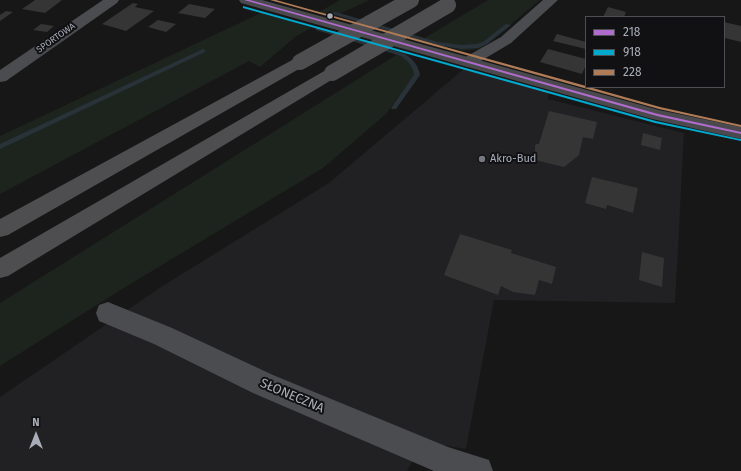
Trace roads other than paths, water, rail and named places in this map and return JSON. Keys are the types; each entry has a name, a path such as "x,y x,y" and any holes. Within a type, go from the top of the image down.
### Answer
{"highway":[{"path":"0,228 411,0"},
{"path":"0,269 452,2"}],"street":[{"name":"SPORTOWA","path":"0,77 112,0"},
{"path":"246,0 658,115 741,133"},
{"path":"468,62 506,40 551,0"},
{"name":"SŁONECZNA","path":"108,312 163,336 263,384 448,462 478,471"}],"waterway":[{"path":"334,13 437,44 462,47 478,46 485,43 508,25"},
{"path":"318,29 403,55 411,61 416,68 417,75 394,108"},
{"path":"0,147 203,51"}],"place":[{"name":"Akro-Bud","path":"482,159"}]}
